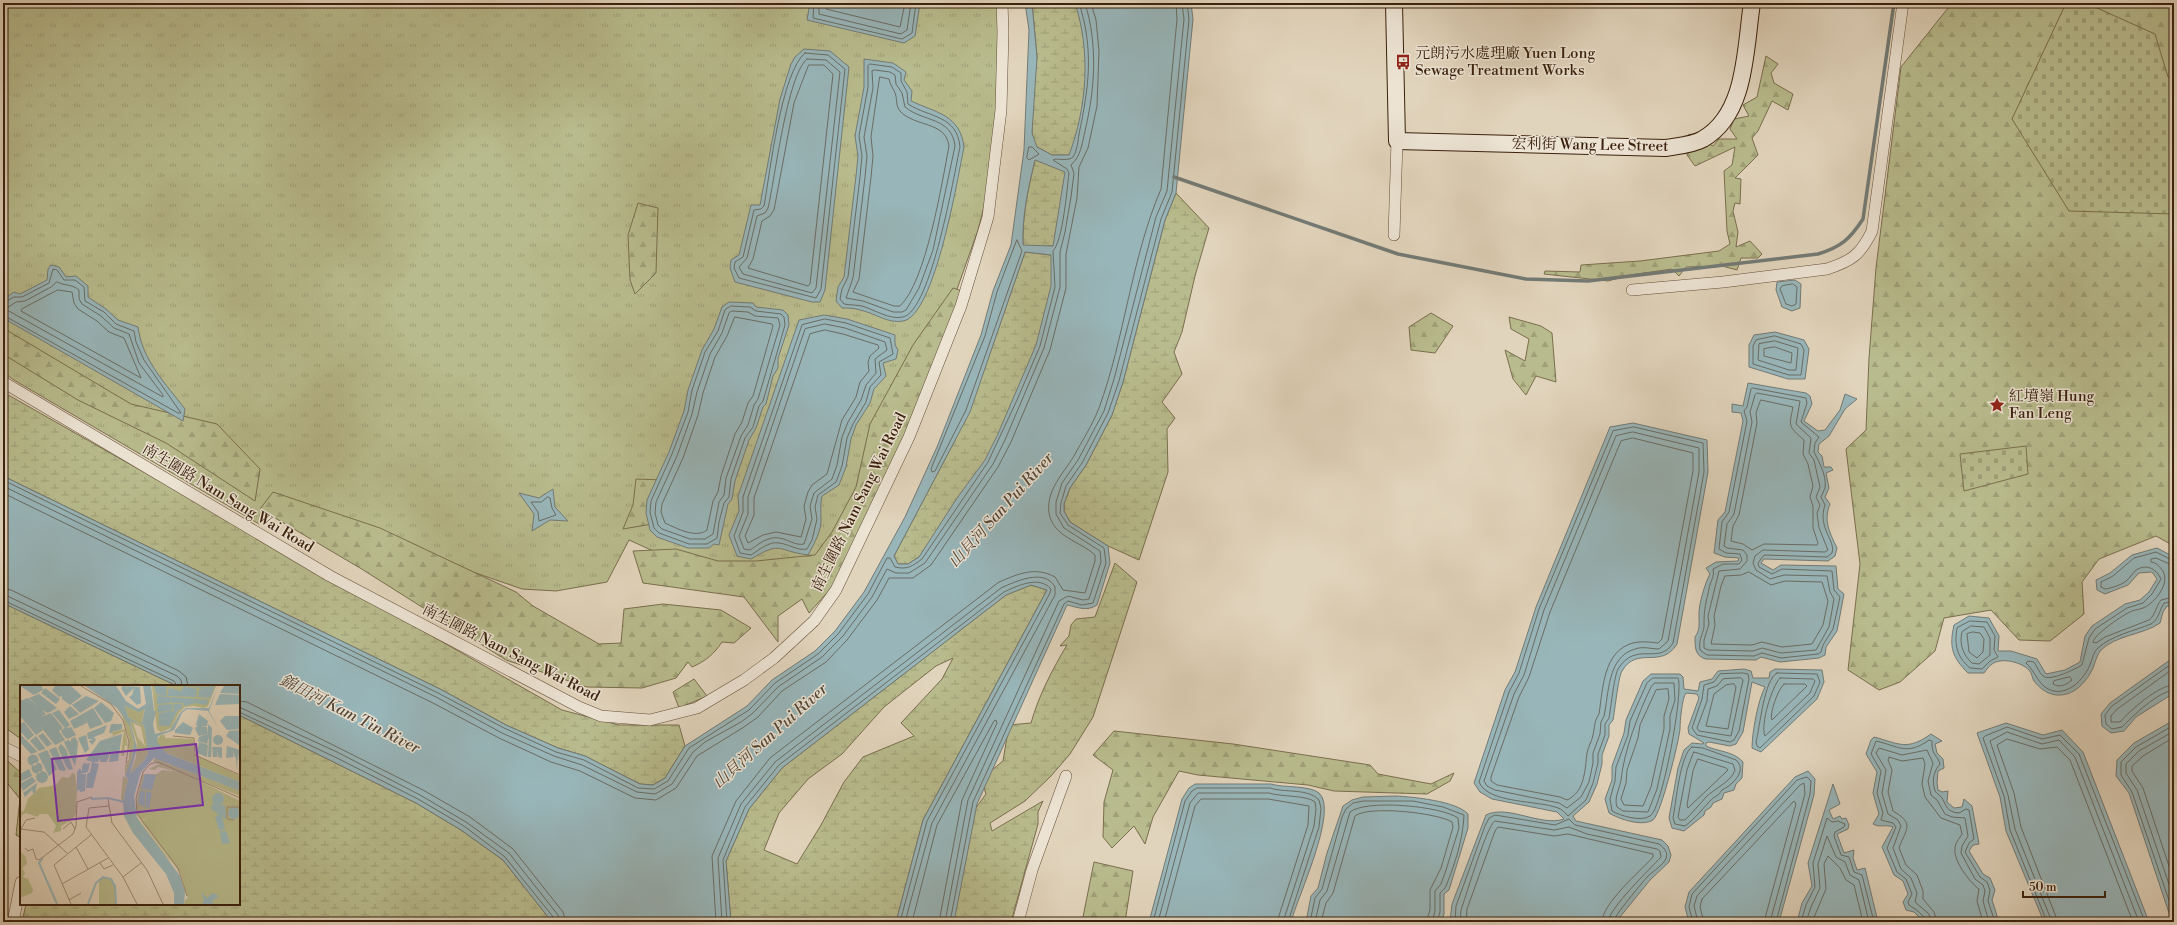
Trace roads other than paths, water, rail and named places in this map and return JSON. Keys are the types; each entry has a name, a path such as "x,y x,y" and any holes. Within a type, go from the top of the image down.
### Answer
{"street":[{"name":"南生圍路 Nam Sang Wai Road","path":"3,382 330,576 579,708 601,716 650,720 697,708 732,688 774,658 814,621 836,590 909,437 961,306 988,217 1001,110 1003,32 1002,3"},
{"path":"1394,3 1397,141 1394,235"},
{"name":"宏利街 Wang Lee Street","path":"1397,141 1665,148 1703,140 1729,116 1737,99 1752,3"},
{"path":"1632,290 1723,282 1827,269 1843,264 1861,251 1872,231 1903,3"},
{"path":"3,746 20,755"},
{"path":"1018,922 1032,870 1066,776"},
{"path":"13,922 20,887"}],"water":[{"path":"810,3 920,3 915,36 904,43 807,20"},
{"path":"1025,3 1032,3 1037,57 1032,133 1037,147 1052,155 1069,155 1080,118 1085,79 1083,41 1075,3 1191,3 1193,19 1176,193 1165,220 1123,382 1112,415 1086,465 1070,488 1064,504 1064,511 1070,522 1108,546 1110,563 1097,605 1086,609 1067,605 977,804 954,922 896,922 923,820 1047,590 1031,585 1006,595 782,768 749,809 726,861 731,922 552,922 503,860 461,830 416,803 240,715 240,685 175,685 3,603 3,476 440,689 506,725 558,748 585,756 640,784 653,785 665,778 685,746 747,706 772,680 815,651 835,631 864,592 905,517 937,447 981,335 993,291 1011,245 1024,150 1029,30","holes":["1035,160 1065,172 1053,246 1023,245 1025,213","1025,252 1051,255 1051,286 1036,345 997,436 985,460 957,498 919,557 908,564 898,564 894,556 970,412"]},
{"path":"804,49 830,51 849,67 825,290 820,302 812,302 735,282 730,268 731,260 739,255 751,205 760,205 780,99 791,64 795,57"},
{"path":"864,59 893,63 906,72 904,80 912,91 911,101 946,116 958,128 962,136 964,147 943,243 935,271 925,296 915,313 903,321 897,322 882,318 866,311 842,308 836,301 838,287 844,277 856,176 858,156 855,136 864,87"},
{"path":"51,265 59,267 66,277 76,276 88,286 88,297 106,309 118,320 138,327 140,339 150,361 163,381 185,409 183,421 3,318 3,300 14,292 20,294 47,280 48,269"},
{"path":"1795,280 1801,284 1800,308 1792,311 1782,307 1776,290 1777,282"},
{"path":"729,302 753,303 756,307 783,310 788,315 789,325 778,358 778,368 773,376 766,404 763,407 756,428 749,440 735,481 732,499 728,504 719,545 714,544 709,548 688,548 657,537 650,530 646,513 647,500 669,452 684,411 688,390 702,350 714,329 722,307"},
{"path":"824,315 847,319 895,335 895,345 898,350 896,359 883,363 886,376 874,389 870,403 856,425 851,439 846,467 839,485 822,496 821,523 817,537 808,555 775,548 761,553 751,559 737,556 729,535 739,511 738,496 799,320"},
{"path":"1775,332 1804,340 1809,349 1805,379 1788,379 1749,367 1749,345 1754,335"},
{"path":"1748,383 1806,393 1810,396 1812,404 1804,421 1818,431 1825,430 1840,410 1845,394 1857,399 1845,409 1829,436 1819,444 1818,452 1822,456 1824,467 1831,467 1833,470 1826,473 1829,488 1825,497 1830,504 1827,521 1837,548 1835,556 1828,561 1764,559 1761,563 1773,570 1781,565 1836,566 1838,589 1844,594 1837,631 1826,647 1825,655 1819,658 1780,662 1761,657 1756,660 1706,659 1702,658 1696,651 1695,637 1699,627 1701,601 1710,574 1706,568 1716,562 1738,561 1739,558 1725,557 1714,553 1718,520 1725,512 1743,421 1741,413 1732,412 1732,404 1743,406"},
{"path":"1633,423 1707,440 1708,472 1677,644 1671,652 1664,656 1635,659 1628,663 1622,671 1613,720 1609,725 1609,736 1602,755 1602,764 1597,784 1589,802 1573,816 1576,821 1662,840 1668,846 1671,855 1669,862 1650,880 1616,922 1450,922 1452,904 1486,815 1495,812 1504,812 1545,820 1555,821 1564,819 1557,812 1492,799 1480,792 1474,783 1505,690 1515,672 1536,607 1610,427"},
{"path":"553,489 555,507 568,521 550,520 532,531 534,514 519,493 539,498"},
{"path":"2157,548 2174,557 2174,606 2167,606 2163,612 2160,623 2146,630 2121,638 2100,651 2087,678 2071,693 2056,695 2046,691 2039,687 2034,681 2031,673 2026,667 2011,661 1996,662 1992,664 1984,673 1968,673 1955,657 1952,646 1954,625 1969,616 1989,618 1999,636 1998,651 2011,651 2037,659 2046,674 2065,670 2080,662 2085,636 2092,626 2125,604 2140,600 2149,592 2157,579 2152,572 2139,573 2128,585 2105,594 2097,590 2096,580 2110,573 2132,555"},
{"path":"2174,657 2174,693 2136,717 2124,731 2111,733 2102,726 2101,714 2110,703"},
{"path":"1744,669 1751,671 1753,678 1769,678 1770,672 1775,669 1822,670 1824,682 1817,699 1761,752 1752,748 1752,742 1758,708 1765,687 1752,682 1743,732 1736,744 1730,746 1709,742 1706,743 1706,746 1739,758 1743,762 1742,778 1736,784 1734,790 1724,793 1722,799 1713,803 1711,807 1705,811 1704,815 1684,831 1672,828 1669,818 1678,768 1684,750 1692,743 1704,743 1689,734 1688,728 1699,698 1697,694 1686,693 1682,704 1679,736 1665,792 1653,820 1643,823 1624,820 1609,813 1605,799 1612,780 1612,766 1624,733 1626,720 1643,681 1651,674 1680,674 1683,677 1684,689 1698,691 1700,682 1712,679 1718,671"},
{"path":"2174,720 2174,922 2172,922 2129,793 2116,776 2117,760 2134,743"},
{"path":"2006,723 2043,735 2062,730 2083,752 2149,922 2044,922 2006,831 2000,797 1977,733"},
{"path":"1931,734 1942,741 1935,744 1937,753 1943,759 1944,768 1938,771 1938,790 1942,792 1948,791 1947,802 1954,808 1962,807 1964,799 1972,806 1979,844 1973,845 1969,851 1983,874 1990,878 1995,890 1992,900 1999,922 1924,922 1914,912 1906,910 1903,902 1908,894 1903,881 1894,875 1882,847 1893,827 1878,826 1873,824 1879,814 1873,793 1877,772 1866,754 1871,740 1874,737 1897,744 1909,744 1916,743"},
{"path":"1808,771 1815,779 1814,795 1779,922 1689,922 1685,907 1689,892 1795,777"},
{"path":"1195,784 1271,784 1315,790 1319,793 1324,802 1324,817 1321,835 1291,922 1149,922 1182,799 1189,788"},
{"path":"1833,784 1840,804 1829,810 1833,819 1840,816 1842,819 1846,818 1849,825 1848,829 1837,834 1844,853 1854,850 1853,858 1857,870 1865,868 1878,922 1797,922 1802,903 1812,886 1808,863"},
{"path":"1396,796 1434,800 1454,806 1468,814 1468,828 1449,890 1444,894 1444,914 1441,922 1306,922 1311,896 1318,888 1327,853 1343,806 1352,800 1363,797"}],"waterway":[{"path":"1174,177 1398,254 1526,279 1588,281 1818,254 1839,245 1854,232 1863,219 1894,3"}],"place":[{"name":"元朗污水處理廠 Yuen Long Sewage Treatment Works","path":"1403,62"},
{"name":"紅墳嶺 Hung Fan Leng","path":"1997,405"}],"water label":[{"name":"山貝河 San Pui River","path":"1001,510"},
{"name":"錦田河 Kam Tin River","path":"350,714"},
{"name":"山貝河 San Pui River","path":"770,736"}]}
